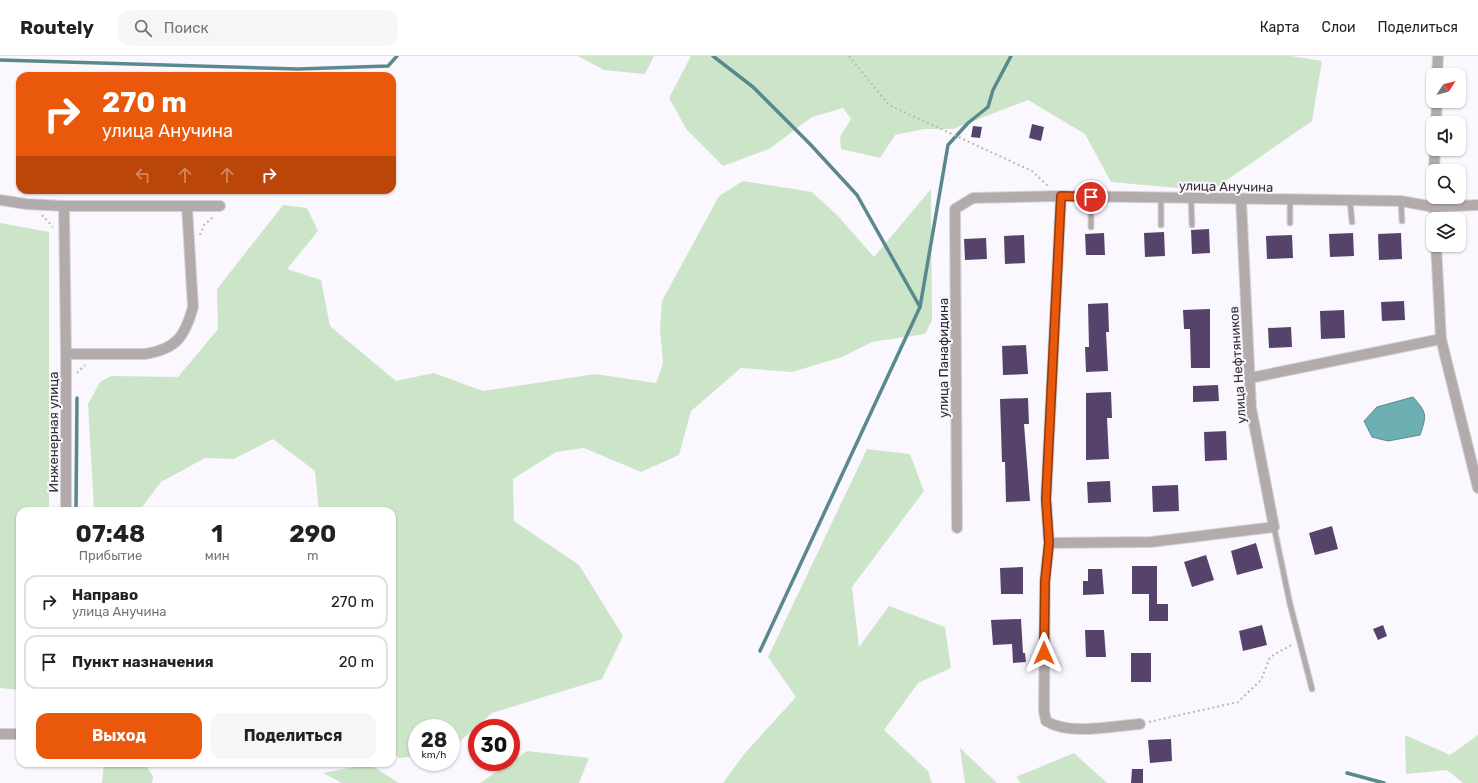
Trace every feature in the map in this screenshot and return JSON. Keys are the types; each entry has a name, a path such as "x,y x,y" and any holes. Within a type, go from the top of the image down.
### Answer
{"street":[{"path":"1438,56 1438,68"},
{"name":"улица Анучина","path":"973,198 1061,196 1426,202"},
{"path":"1061,196 1046,499 1049,543 1045,581 1044,711 1046,721 1054,726 1070,729 1140,724"},
{"name":"улица Панафидина","path":"956,528 955,209 973,198"},
{"name":"улица Нефтяников","path":"1241,199 1251,408 1274,527"},
{"path":"0,200 26,204 64,206 187,207 220,211"},
{"name":"улица Анучина","path":"1463,204 1478,205"},
{"name":"Инженерная улица","path":"64,206 66,507"},
{"path":"66,354 158,352 173,346 182,335 193,307 187,207"},
{"path":"1436,252 1441,339 1478,488"},
{"path":"1250,378 1441,339"},
{"path":"1049,543 1151,542 1274,527"},
{"path":"0,734 16,734"}],"lane":[{"path":"1091,197 1091,227"},
{"path":"1161,198 1161,225"},
{"path":"1191,198 1192,225"},
{"path":"1290,200 1290,223"},
{"path":"1350,200 1352,222"},
{"path":"1401,201 1402,221"},
{"path":"1274,527 1299,640 1312,689"}],"path":[{"path":"849,56 889,105 1032,171 1061,196"},
{"path":"200,238 204,224 220,211"},
{"path":"38,214 48,219 54,231"},
{"path":"75,377 80,369 90,363"},
{"path":"1140,724 1238,702 1260,680 1270,657 1299,640"}],"green space":[{"path":"578,56 654,56 645,74 604,70"},
{"path":"691,56 1291,56 1322,61 1312,121 1211,191 1111,182 1085,134 1028,100 953,129 924,129 895,135 880,158 841,149 840,137 851,119 843,108 812,117 769,149 723,166 687,130 669,98"},
{"path":"743,181 812,192 838,216 874,257 931,189 932,320 925,334 872,342 842,357 792,372 741,368 691,411 679,455 641,472 584,448 556,452 513,479 514,521 579,565 623,636 602,679 492,713 485,719 468,719 468,734 460,741 460,719 408,719 408,757 399,758 396,756 396,507 319,507 315,471 273,439 234,459 205,458 161,482 142,507 94,507 88,404 100,382 111,376 178,377 218,329 217,289 283,205 307,208 318,231 287,269 321,280 330,326 396,381 434,373 483,391 595,374 656,383 663,363 660,329 662,301 719,196"},
{"path":"0,223 49,232 49,507 16,507 16,690 0,688"},
{"path":"867,449 910,454 924,491 852,587 859,647 889,606 945,627 951,668 918,683 884,730 928,771 932,783 723,783 745,753 796,697 768,657"},
{"path":"1405,735 1450,755 1478,735 1478,783 1463,783 1447,770 1406,774"},
{"path":"960,748 997,783 965,783"},
{"path":"527,751 589,758 579,783 480,783 498,771 520,771 520,756"},
{"path":"1074,753 1107,783 1021,783 1016,777"},
{"path":"104,767 147,767 153,776 152,783 102,783"},
{"path":"354,767 374,767 399,783 342,783 323,773"}],"water":[{"path":"1413,397 1421,407 1425,418 1420,435 1388,441 1372,437 1364,421 1377,407"}],"building":[{"path":"1032,124 1044,127 1041,141 1029,138"},
{"path":"973,126 982,127 980,138 971,137"},
{"path":"1209,229 1210,253 1192,254 1191,230"},
{"path":"1164,232 1165,256 1145,257 1144,233"},
{"path":"1104,233 1105,255 1086,255 1085,234"},
{"path":"1353,233 1354,256 1330,257 1329,234"},
{"path":"1401,233 1402,259 1379,260 1378,234"},
{"path":"1024,235 1025,263 1005,264 1004,236"},
{"path":"1292,235 1293,258 1267,259 1266,236"},
{"path":"986,238 987,259 965,260 964,239"},
{"path":"1404,301 1405,320 1382,321 1381,302"},
{"path":"1108,303 1109,332 1106,332 1108,371 1086,372 1085,347 1089,347 1088,304"},
{"path":"1210,309 1210,368 1191,368 1190,329 1184,329 1183,310"},
{"path":"1344,310 1345,338 1321,339 1320,311"},
{"path":"1291,327 1292,347 1269,348 1268,328"},
{"path":"1026,345 1028,374 1003,375 1002,346"},
{"path":"1218,385 1219,401 1193,402 1193,386"},
{"path":"1111,392 1112,418 1107,418 1109,459 1086,460 1086,393"},
{"path":"1028,398 1029,424 1024,424 1030,501 1006,502 1005,462 1002,462 1000,399"},
{"path":"1226,431 1227,460 1205,461 1204,432"},
{"path":"1110,481 1111,502 1088,503 1087,482"},
{"path":"1178,485 1179,511 1153,512 1152,486"},
{"path":"1332,526 1338,549 1315,555 1309,533"},
{"path":"1256,543 1263,568 1237,575 1231,551"},
{"path":"1206,555 1214,580 1192,587 1184,562"},
{"path":"1132,566 1157,566 1157,604 1168,604 1168,621 1149,621 1149,594 1132,594"},
{"path":"1023,567 1023,594 1001,594 1000,568"},
{"path":"1088,569 1102,569 1104,594 1083,595 1083,581 1088,581"},
{"path":"1021,619 1023,653 1025,653 1026,662 1013,663 1012,644 993,645 991,620"},
{"path":"1262,625 1267,645 1243,651 1239,631"},
{"path":"1383,625 1387,636 1378,640 1373,629"},
{"path":"1085,630 1104,630 1106,657 1086,657"},
{"path":"1131,653 1151,653 1151,682 1131,682"},
{"path":"1171,739 1172,761 1150,763 1148,740"},
{"path":"1132,769 1143,769 1143,783 1131,783"}],"waterway":[{"path":"0,60 298,69 388,66 397,56"},
{"path":"713,56 753,87 810,144 857,195 920,307"},
{"path":"760,651 920,307 948,145 968,123 988,107 993,90 1011,56"},
{"path":"76,507 77,398"},
{"path":"1347,773 1384,783"}],"route":[{"path":"1044,653 1045,581 1049,543 1046,499 1061,196 1091,197"}]}
